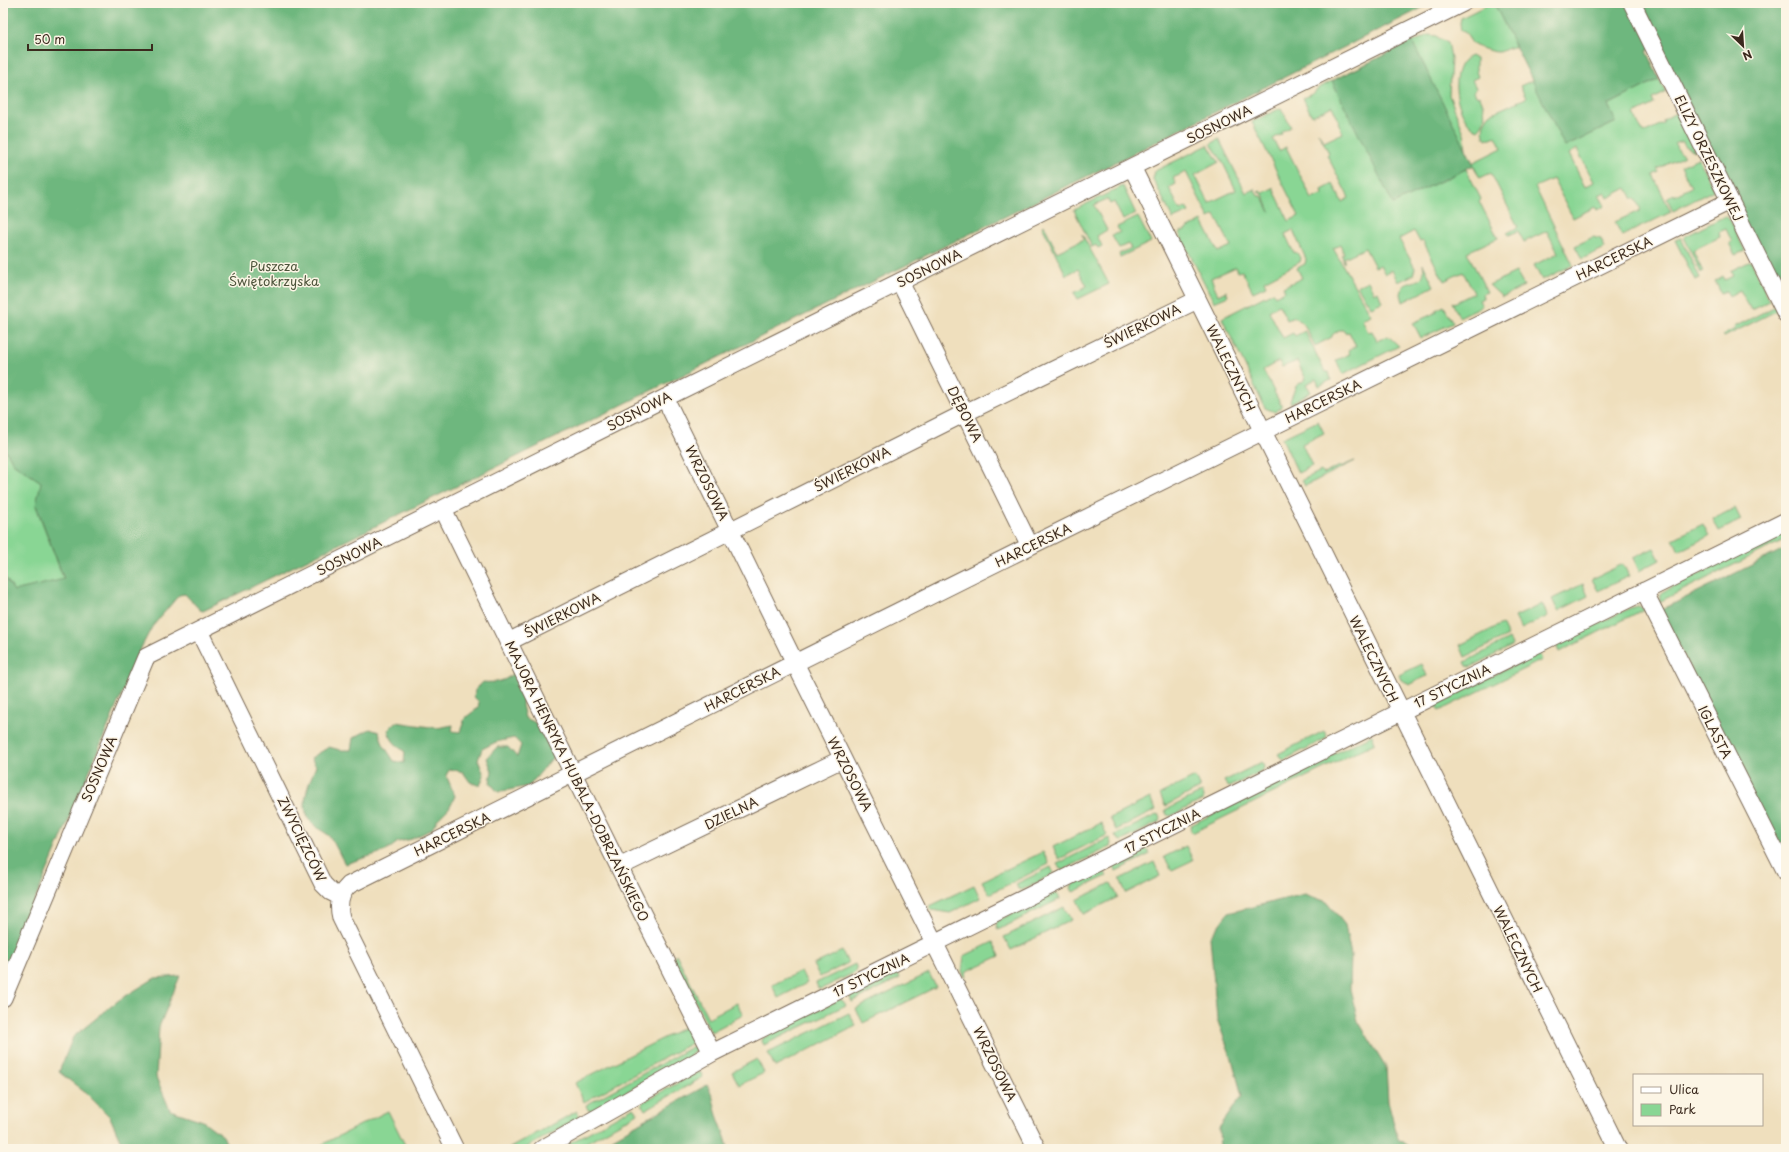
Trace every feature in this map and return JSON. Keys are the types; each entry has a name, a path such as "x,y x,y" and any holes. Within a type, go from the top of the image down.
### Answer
{"street":[{"name":"SOSNOWA","path":"3,998 146,657 1463,3"},
{"name":"ELIZY ORZESZKOWEJ","path":"1632,3 1786,314"},
{"name":"WALECZNYCH","path":"1132,167 1400,712 1618,1149"},
{"name":"HARCERSKA","path":"341,897 346,888 354,882 1262,431 1730,201"},
{"name":"DĘBOWA","path":"900,282 1030,546"},
{"name":"ŚWIERKOWA","path":"508,642 965,412 1197,300"},
{"name":"WRZOSOWA","path":"665,398 1037,1149"},
{"name":"MAJORA HENRYKA HUBALA-DOBRZAŃSKIEGO","path":"443,509 712,1053"},
{"name":"17 STYCZNIA","path":"542,1149 712,1053 1786,521"},
{"name":"IGLASTA","path":"1644,591 1786,872"},
{"name":"ZWYCIĘZCÓW","path":"199,631 323,884 331,892 341,897"},
{"name":"DZIELNA","path":"619,867 842,758"},
{"path":"341,897 339,911 341,918 455,1149"}],"green space":[{"name":"Puszcza Świętokrzyska","path":"3,3 1432,3 1112,164 203,611 200,610 185,594 179,595 152,627 142,646 3,976 3,574 14,591 64,579 36,505 41,482 14,464 3,446"},
{"path":"1491,3 1494,3 1516,47 1511,47 1500,52 1490,51 1473,45 1466,33 1461,31 1461,18"},
{"path":"1494,3 1786,3 1786,309 1655,46 1646,51 1659,79 1608,105 1616,122 1565,147"},
{"path":"1428,35 1437,36 1438,38 1448,42 1451,58 1449,95 1464,133 1466,149 1393,204 1466,169 1481,199 1479,201 1498,238 1467,252 1487,292 1482,294 1483,298 1479,300 1482,306 1459,317 1452,302 1454,303 1474,293 1463,272 1444,281 1423,241 1420,242 1414,231 1399,239 1415,268 1413,275 1398,282 1392,270 1385,274 1380,265 1375,267 1365,248 1344,258 1344,263 1342,255 1344,254 1340,245 1333,248 1371,315 1362,319 1368,332 1372,331 1377,341 1388,336 1399,346 1343,374 1336,360 1350,354 1348,350 1356,346 1349,332 1345,333 1343,330 1339,330 1332,335 1332,337 1315,346 1305,326 1295,317 1287,320 1279,305 1269,311 1283,338 1293,333 1295,336 1305,331 1325,372 1329,372 1331,380 1319,386 1316,379 1306,384 1311,392 1291,403 1290,401 1296,386 1306,379 1297,361 1282,367 1279,361 1263,370 1282,407 1275,412 1265,408 1222,318 1273,292 1275,296 1285,291 1283,287 1302,278 1297,268 1305,264 1306,259 1293,230 1285,234 1294,253 1296,252 1301,258 1300,262 1264,281 1266,286 1253,292 1242,271 1238,272 1236,267 1211,278 1218,295 1226,291 1228,296 1214,302 1179,233 1202,221 1218,252 1231,246 1215,215 1209,218 1186,172 1173,178 1176,184 1169,188 1180,210 1186,207 1189,212 1173,219 1153,179 1155,171 1208,145 1219,162 1195,175 1209,203 1236,190 1221,159 1211,144 1219,139 1246,193 1254,189 1258,196 1262,196 1270,212 1263,194 1258,192 1261,191 1263,193 1273,188 1289,221 1299,216 1252,122 1281,108 1291,127 1281,132 1282,134 1273,139 1279,151 1286,147 1312,199 1323,194 1322,190 1333,184 1342,202 1349,198 1327,155 1329,153 1318,132 1324,142 1343,133 1338,122 1339,121 1332,106 1312,116 1303,98 1343,75"},
{"path":"1412,41 1474,165 1393,204 1332,81"},
{"path":"1471,56 1476,59 1476,71 1478,77 1472,80 1476,88 1474,92 1476,96 1480,97 1485,114 1483,122 1478,130 1470,125 1464,116 1456,93 1458,70 1463,61"},
{"path":"1659,79 1666,92 1652,99 1654,104 1634,114 1643,133 1664,123 1663,120 1676,113 1695,151 1685,146 1682,141 1675,144 1678,151 1684,156 1657,169 1659,172 1653,175 1671,212 1622,236 1615,222 1641,210 1635,198 1633,199 1627,188 1608,198 1605,192 1599,195 1605,206 1597,210 1595,207 1573,218 1553,179 1535,187 1573,265 1542,280 1534,265 1558,253 1547,231 1524,242 1518,231 1509,235 1507,233 1518,227 1491,173 1480,178 1472,163 1502,148 1496,136 1486,140 1483,130 1484,123 1490,114 1526,98 1520,86 1533,80 1565,147 1616,122 1608,105","holes":["1577,149 1594,182 1585,187 1569,154"]},
{"path":"1698,158 1714,190 1673,211 1667,198 1691,187 1681,166"},
{"path":"1123,186 1136,214 1123,220 1114,202 1110,204 1107,199 1094,205 1107,230 1097,236 1102,246 1098,248 1096,245 1092,247 1074,210"},
{"path":"1725,216 1730,220 1745,251 1735,255 1729,243 1732,242 1726,229 1719,232 1720,237 1693,250 1703,272 1701,273 1684,237"},
{"path":"1138,217 1151,242 1120,257 1119,254 1131,248 1128,244 1119,248 1112,236 1120,232 1117,227"},
{"path":"1044,225 1057,252 1084,239 1082,234 1109,284 1078,299 1074,293 1087,286 1078,269 1066,275 1042,226"},
{"path":"1593,237 1601,239 1605,248 1582,259 1575,246"},
{"path":"1681,238 1700,278 1695,280 1675,240"},
{"path":"1751,261 1770,301 1751,310 1740,290 1729,296 1726,291 1721,293 1715,281 1723,276 1725,280 1733,276 1730,271"},
{"path":"1423,264 1434,286 1403,302 1401,294 1403,286 1419,280 1422,277 1424,270"},
{"path":"1516,272 1524,286 1502,297 1489,285"},
{"path":"1368,281 1374,293 1378,292 1382,302 1371,307 1357,286"},
{"path":"1444,306 1453,323 1421,338 1413,323 1437,312 1436,310"},
{"path":"1776,306 1778,310 1724,337 1723,335 1735,329 1734,327"},
{"path":"1318,421 1324,433 1302,444 1312,466 1298,473 1282,438"},
{"path":"3,446 14,464 42,482 36,506 64,580 14,591 3,574"},
{"path":"1355,461 1305,486 1302,480 1321,471 1323,474"},
{"path":"1735,508 1741,520 1719,531 1713,519"},
{"path":"1703,524 1709,536 1679,551 1673,539"},
{"path":"1786,531 1786,539 1659,602 1661,594 1664,591"},
{"path":"1654,548 1660,560 1639,571 1633,558"},
{"path":"1786,548 1786,866 1661,610"},
{"path":"1623,564 1629,576 1598,591 1592,579"},
{"path":"1583,584 1588,596 1558,611 1552,599"},
{"path":"1542,604 1548,616 1521,629 1515,617"},
{"path":"1638,606 1645,609 1559,652 1557,644 1630,608"},
{"path":"1502,624 1508,636 1465,657 1460,645"},
{"path":"1509,639 1512,644 1510,647 1471,667 1467,666 1465,662"},
{"path":"1537,654 1540,655 1542,660 1439,711 1435,704"},
{"path":"1422,664 1427,676 1410,684 1401,680 1399,675"},
{"path":"514,671 524,691 522,705 525,718 538,724 546,732 554,756 529,786 498,792 490,783 492,771 487,758 497,747 508,747 517,757 521,745 514,738 496,742 482,749 478,760 484,775 480,786 470,782 463,772 450,769 446,775 455,796 449,808 437,820 432,829 412,839 398,842 386,851 345,864 330,837 317,828 308,818 305,804 306,796 310,780 316,766 311,758 329,747 340,750 351,750 353,738 370,729 379,732 383,744 394,761 404,763 405,752 394,742 388,730 396,722 437,728 453,725 452,731 460,732 465,718 478,708 479,702 474,697 475,690 483,682 496,682 504,680"},
{"path":"1324,731 1327,736 1325,739 1284,760 1278,754"},
{"path":"1372,735 1375,743 1192,833 1190,829 1191,825"},
{"path":"1262,762 1264,767 1263,770 1230,787 1227,786 1224,781"},
{"path":"1195,777 1200,788 1165,806 1160,794"},
{"path":"1202,792 1204,797 1203,800 1171,816 1167,815 1165,810"},
{"path":"1150,798 1156,810 1116,830 1110,818"},
{"path":"1158,814 1160,818 1159,822 1122,841 1118,840 1115,835"},
{"path":"1101,823 1107,835 1059,859 1053,847"},
{"path":"1109,838 1111,843 1110,847 1063,870 1060,869 1057,864"},
{"path":"1186,846 1193,860 1172,870 1164,857"},
{"path":"1144,849 1148,850 1150,854 1116,871 1114,866 1115,863"},
{"path":"1043,852 1049,864 989,894 982,881"},
{"path":"1154,862 1160,876 1126,893 1120,879"},
{"path":"1051,867 1053,872 1051,875 1022,890 1018,889 1016,884"},
{"path":"1101,870 1104,871 1107,876 1073,892 1071,888 1073,884"},
{"path":"1111,883 1118,897 1084,914 1077,900"},
{"path":"974,885 980,898 950,913 931,910 930,906"},
{"path":"1055,893 1058,894 1060,899 998,930 996,925 997,921"},
{"path":"1305,894 1327,902 1345,925 1351,955 1350,989 1358,1021 1386,1067 1388,1102 1398,1139 1412,1149 1220,1149 1219,1128 1242,1096 1232,1059 1217,1019 1210,937 1228,913"},
{"path":"1064,907 1071,920 1011,950 1004,937"},
{"path":"993,942 1000,956 967,971 965,978 962,971 964,956"},
{"path":"842,951 848,963 820,977 813,965"},
{"path":"676,954 708,1018 737,1003 743,1015 711,1032 673,958"},
{"path":"855,964 857,969 856,972 821,989 818,988 816,983"},
{"path":"801,971 807,983 778,998 772,985"},
{"path":"897,971 900,978 852,1002 850,997 851,994"},
{"path":"929,973 936,987 863,1023 856,1009"},
{"path":"180,976 159,1027 156,1077 170,1110 203,1121 223,1136 229,1149 118,1149 122,1144 110,1117 87,1094 59,1072 73,1037 119,1000 155,978"},
{"path":"840,999 846,1005 764,1045 762,1041 763,1038"},
{"path":"849,1013 856,1026 775,1067 768,1053"},
{"path":"689,1025 697,1040 584,1102 575,1083"},
{"path":"697,1044 695,1050 689,1057 592,1111 588,1110 586,1105"},
{"path":"757,1059 764,1073 739,1085 732,1072"},
{"path":"698,1072 701,1073 703,1077 645,1110 642,1105 643,1102"},
{"path":"707,1085 713,1097 728,1149 593,1149"},
{"path":"632,1108 638,1113 575,1149 559,1149"},
{"path":"388,1111 407,1149 313,1149"},
{"path":"577,1111 579,1115 578,1118 524,1149 508,1149"}]}
